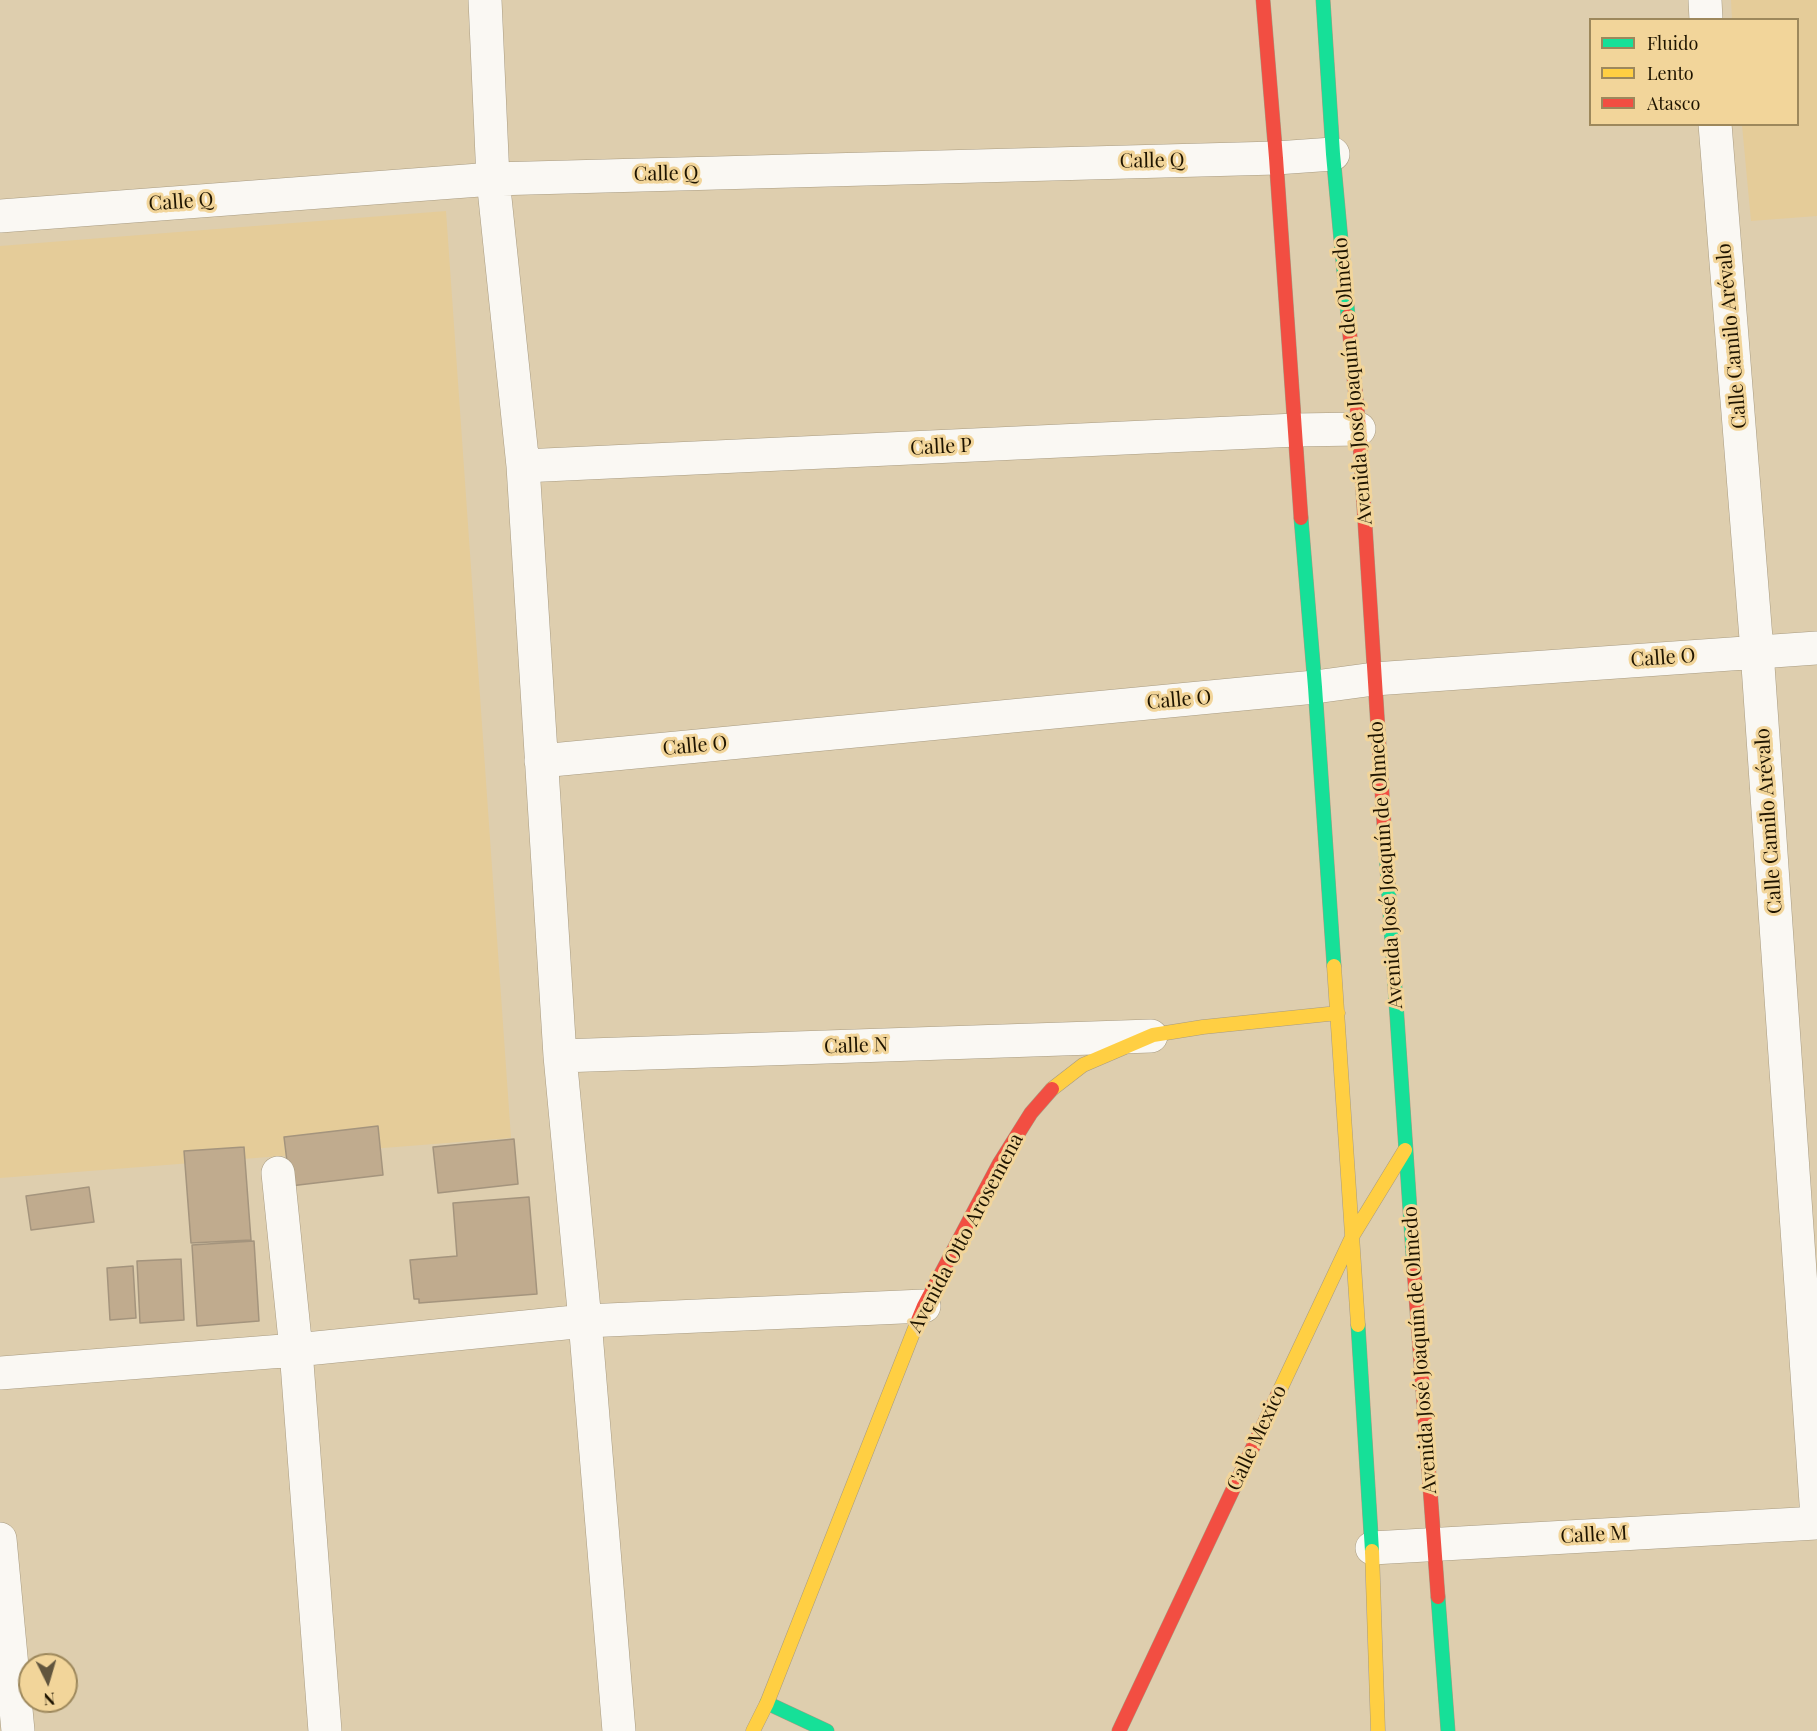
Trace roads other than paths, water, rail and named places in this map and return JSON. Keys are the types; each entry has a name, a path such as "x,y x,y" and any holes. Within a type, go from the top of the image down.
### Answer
{"main road":[{"path":"1263,0 1296,430 1304,567 1315,687 1353,1235 1371,1548 1378,1731"},
{"name":"Avenida José Joaquín de Olmedo","path":"1323,0 1333,154 1359,429 1405,1150 1448,1731"},
{"name":"Avenida Otto Arosemena","path":"753,1731 767,1703 924,1306 999,1164 1031,1113 1051,1090 1083,1065 1153,1035 1203,1026 1338,1013"},
{"name":"Calle Mexico","path":"1119,1731 1353,1235 1405,1150"},
{"path":"767,1703 827,1731"}],"street":[{"path":"485,0 494,178 523,466 560,1056 585,1321 619,1731"},
{"path":"1705,0 1706,18"},
{"name":"Calle Camilo Arévalo","path":"1715,126 1757,651 1817,1517"},
{"name":"Calle Q","path":"0,216 494,178 1276,158 1333,154"},
{"name":"Calle P","path":"523,466 1359,429"},
{"name":"Calle O","path":"541,761 1315,687 1374,679 1817,648"},
{"name":"Calle N","path":"560,1056 1153,1035"},
{"path":"278,1173 296,1350 325,1731"},
{"path":"0,1373 296,1350 585,1321 924,1306"},
{"name":"Calle M","path":"1371,1548 1817,1523"},
{"path":"0,1539 18,1731"}]}
